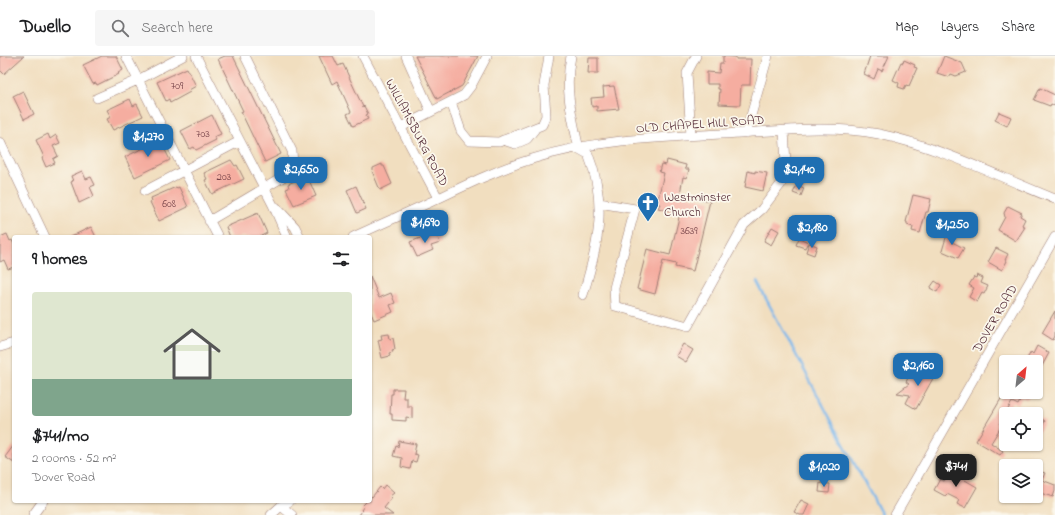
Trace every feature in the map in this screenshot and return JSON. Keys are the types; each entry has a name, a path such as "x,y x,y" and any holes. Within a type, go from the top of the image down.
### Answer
{"street":[{"path":"126,56 217,235"},
{"path":"97,98 138,80 183,56"},
{"path":"196,56 274,205 286,235"},
{"path":"209,221 290,173 293,164 292,151 245,56"},
{"name":"WILLIAMSBURG ROAD","path":"363,56 438,198"},
{"path":"406,56 431,112"},
{"path":"401,127 464,95 487,56"},
{"path":"451,102 461,131 469,141 499,142 542,125 546,116 544,85 549,56"},
{"path":"571,56 568,76 570,106 578,148 588,154 593,166 599,203 598,240 583,295"},
{"path":"691,136 687,74 696,56"},
{"path":"746,133 768,56"},
{"path":"599,203 635,209 614,288 615,306 688,326 744,225 762,209 780,184 786,163 784,131"},
{"name":"OLD CHAPEL HILL ROAD","path":"357,235 496,172 532,159 578,148 637,139 784,131 858,131 912,142 1055,199"},
{"path":"145,191 240,141"},
{"path":"0,142 44,235"},
{"path":"274,205 295,227 299,235"},
{"name":"DOVER ROAD","path":"894,515 1055,237"},
{"path":"0,347 12,344"},
{"path":"34,515 42,503"},
{"path":"271,515 282,503 292,515"}],"building":[{"path":"0,56 24,56 4,74 0,70"},
{"path":"102,56 116,56 123,70 118,73 119,74 97,85 96,83 93,84 83,65"},
{"path":"225,56 233,56 281,154 265,162 218,59"},
{"path":"319,56 333,56 338,66 343,64 363,107 364,106 368,114 366,115 368,119 353,126 347,114 351,112 337,81 332,84"},
{"path":"415,56 478,56 462,86 437,99"},
{"path":"723,56 736,57 736,59 751,59 750,85 741,85 740,105 719,104 720,89 718,89 718,84 707,84 707,72 719,73 720,63 723,63"},
{"path":"870,56 889,56 882,71 878,69 874,79 864,74"},
{"path":"944,56 962,63 966,72 956,76 951,74 949,77 937,73"},
{"path":"589,58 598,58 598,73 588,73"},
{"path":"904,60 915,65 914,67 917,68 909,86 906,85 904,89 898,87 899,83 893,80 901,62 903,63"},
{"path":"187,68 196,86 189,90 190,92 170,103 169,99 166,101 157,82"},
{"path":"614,86 619,109 597,111 597,106 592,107 591,98 604,97 603,87"},
{"path":"1040,88 1055,95 1055,106 1051,104 1050,106 1034,100"},
{"path":"23,91 34,114 24,119 13,96"},
{"path":"130,99 133,106 137,104 143,116 113,130 107,119 111,117 107,110"},
{"path":"999,112 1011,117 1007,126 995,120"},
{"path":"212,115 221,134 214,137 216,140 196,150 194,147 190,149 181,131"},
{"path":"48,134 50,139 56,135 60,143 53,146 58,156 53,159 55,163 46,167 42,158 44,157 36,140"},
{"path":"160,140 170,160 135,177 125,157"},
{"path":"231,160 235,166 237,165 244,179 212,194 205,180 207,179 204,173"},
{"path":"667,160 686,165 685,169 689,169 687,178 683,177 680,194 710,201 693,271 675,267 676,264 663,261 655,294 637,289 647,249 670,255 680,213 658,208 660,204 657,203 664,173 659,172 661,164 666,165"},
{"path":"382,164 392,184 380,190 372,171 373,168"},
{"path":"82,171 86,179 91,177 95,185 90,187 94,196 79,203 71,182 73,181 71,176"},
{"path":"748,171 755,173 755,171 767,173 763,191 745,187"},
{"path":"304,177 306,181 309,180 316,196 294,205 286,189 289,188 288,184"},
{"path":"797,185 804,188 801,196 793,193"},
{"path":"356,186 366,209 357,213 347,190"},
{"path":"179,187 188,207 159,221 150,202 152,201 151,198"},
{"path":"913,195 931,199 920,233 912,231 913,227 907,225 906,222"},
{"path":"1008,206 1022,213 1020,216 1025,219 1022,225 1025,227 1016,241 998,230 1005,217 1004,213"},
{"path":"258,213 267,233 263,235 229,235 226,227"},
{"path":"91,227 95,235 74,235"},
{"path":"772,227 779,231 771,245 764,241"},
{"path":"948,231 955,234 952,242 964,248 958,258 942,251"},
{"path":"436,232 440,243 431,246 433,250 417,257 410,242"},
{"path":"7,234 10,241 12,240 12,268 8,269 4,260 0,262 0,237"},
{"path":"799,238 808,242 805,248 796,245"},
{"path":"809,243 817,246 814,255 806,252"},
{"path":"996,248 1008,254 1005,260 1007,261 1002,270 988,262"},
{"path":"977,275 983,278 981,283 988,286 984,294 982,293 977,302 969,297 974,288 969,285"},
{"path":"372,281 379,298 391,293 395,303 390,305 393,312 374,320 372,316"},
{"path":"935,281 941,285 937,292 930,288"},
{"path":"1055,311 1055,336 1053,340 1042,333"},
{"path":"389,334 390,339 393,338 395,349 392,350 393,352 389,353 390,356 382,358 378,340 382,339 381,335"},
{"path":"683,344 693,350 686,362 676,356"},
{"path":"1037,346 1049,353 1043,364 1043,355 1029,355 1031,352 1033,354"},
{"path":"927,365 937,371 916,409 906,403 910,395 897,393 909,384 906,382 910,374 918,378 920,373 923,374"},
{"path":"393,389 404,389 403,398 407,398 407,406 412,406 412,418 406,417 406,421 392,420 392,414 390,414 391,394 393,394"},
{"path":"1001,399 1021,399 1018,405 1012,402 1009,407 999,407 999,430 991,443 999,448 999,451 1003,451 1000,455 976,441"},
{"path":"399,441 416,444 414,454 418,455 416,462 412,461 410,469 401,467 402,458 393,456 396,446 398,447"},
{"path":"12,448 12,462 5,457"},
{"path":"954,469 960,472 958,476 977,487 965,508 957,504 959,500 947,494 945,496 934,490 940,479 944,481"},
{"path":"1043,480 1055,485 1053,497 1043,494"},
{"path":"820,483 830,484 829,493 819,492"},
{"path":"385,485 394,493 390,496 392,498 384,508 393,515 359,515 364,506 363,505 365,503 372,503 372,497 380,487 382,489"},
{"path":"801,500 809,504 804,515 794,512"}],"waterway":[{"path":"757,282 882,515"}],"place":[{"name":"Westminster Church","path":"648,222"}]}
